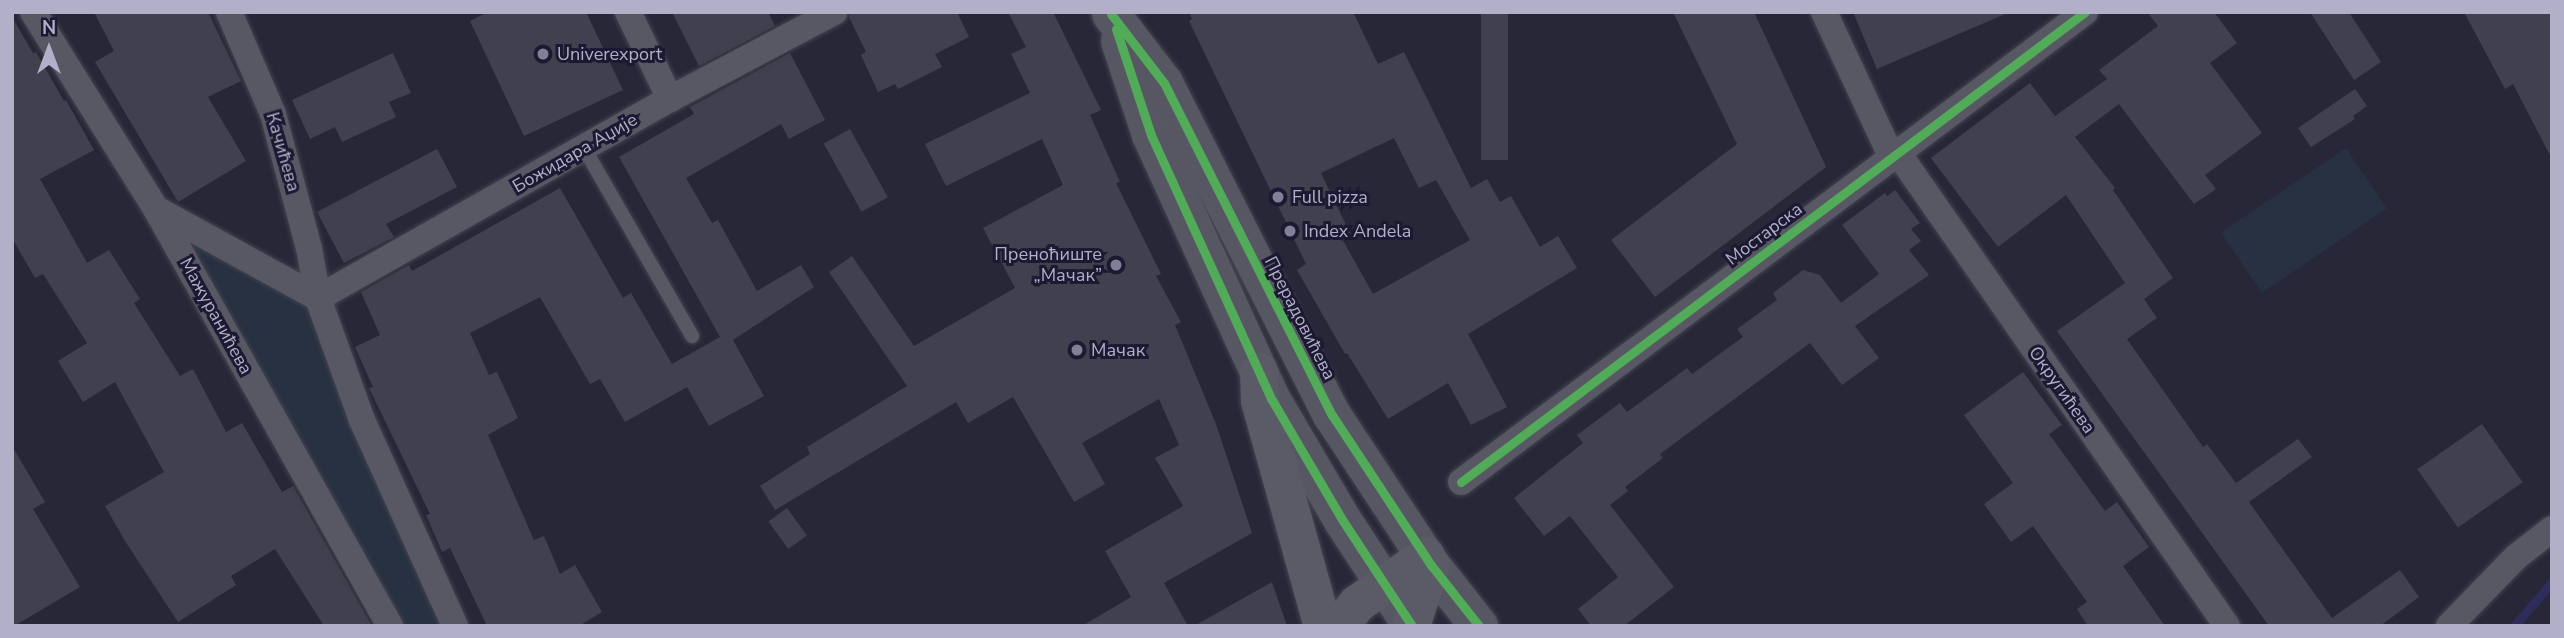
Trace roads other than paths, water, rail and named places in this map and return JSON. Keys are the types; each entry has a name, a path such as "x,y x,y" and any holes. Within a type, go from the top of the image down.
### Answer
{"main road":[{"name":"Прерадовићева","path":"1111,13 1151,135 1259,372 1309,466 1383,586 1412,625"},
{"name":"Прерадовићева","path":"1111,13 1164,83 1332,415 1429,561 1479,626"},
{"path":"1259,372 1260,401 1324,626"},
{"path":"1340,626 1357,604 1383,586 1429,561"},
{"path":"1412,625 1429,561"}],"street":[{"name":"Мажуранићева","path":"33,12 156,209 390,626"},
{"name":"Качићева","path":"229,12 273,114 309,248 318,299"},
{"path":"628,12 670,99"},
{"name":"Божидара Аџије","path":"318,299 670,99 834,12"},
{"name":"Округићева","path":"1824,12 1895,156 2227,626"},
{"name":"Мостарска","path":"1461,482 2085,12"},
{"path":"156,209 318,299 386,479 454,626"},
{"path":"2449,626 2516,557 2552,529"}],"lane":[{"path":"584,148 692,336"}],"waterway":[{"path":"2514,626 2552,582"}],"place":[{"name":"Univerexport","path":"543,54"},
{"name":"Full pizza","path":"1278,197"},
{"name":"Index Andela","path":"1290,231"},
{"name":"Преноћиште „Мачак”","path":"1116,265"},
{"name":"Мачак","path":"1077,350"}]}
